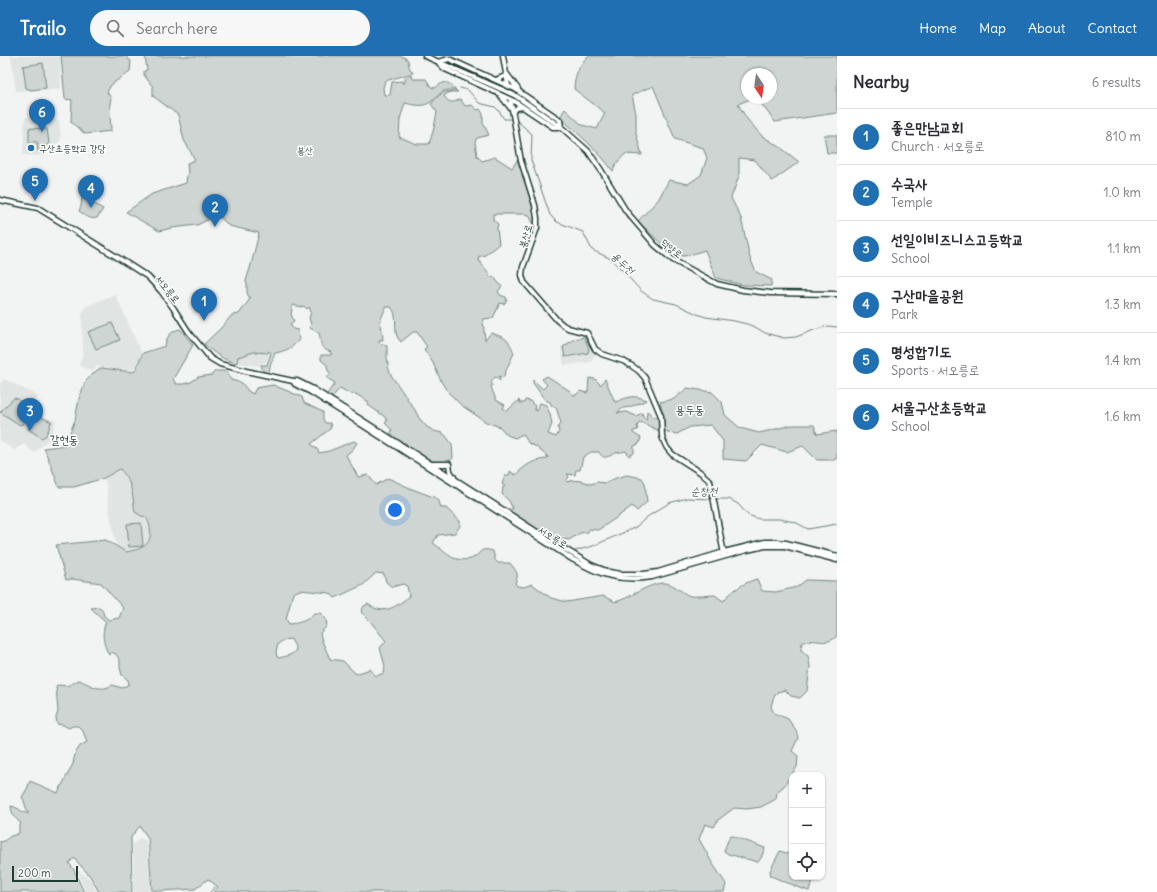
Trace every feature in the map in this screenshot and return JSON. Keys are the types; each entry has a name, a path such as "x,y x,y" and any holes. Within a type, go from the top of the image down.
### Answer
{"main road":[{"path":"425,56 516,96 545,118"},
{"path":"503,56 513,113"},
{"path":"438,62 449,59 521,92 560,120 561,126"},
{"path":"438,62 445,69 511,99 545,118"},
{"path":"496,80 505,76 506,73"},
{"path":"506,73 521,92"},
{"path":"497,93 504,98 513,113"},
{"path":"513,113 517,108 523,106"},
{"name":"봉산로","path":"513,113 521,161 537,218 537,228 523,266 522,275 524,282 563,325 568,328 587,333 595,349 602,354 623,361 632,366 645,378 661,416 662,436 667,448 672,454 710,481 724,554"},
{"name":"덕양로","path":"545,118 561,126 595,160 626,211 655,245 673,260 717,284 743,290 837,294"},
{"name":"서오릉로","path":"0,200 38,208 148,278 161,291 188,331 210,358 220,364 294,381 295,384 312,392 375,431 589,569 620,578 637,579 652,577 759,543 777,542 802,546 837,556"},
{"name":"서오릉로","path":"375,431 428,462 566,550 591,565 609,572 632,575 651,573 724,554 765,546 781,546 837,560"},
{"path":"428,462 433,464 449,464 450,471 456,480"}],"shaded area":[{"path":"11,56 60,56 61,89 16,91"},
{"path":"25,117 59,120 61,140 53,147 53,149 50,149 50,152 46,152 45,156 23,155"},
{"path":"115,294 142,353 141,359 132,371 97,366 92,372 79,365 83,354 82,314 85,307"},
{"path":"585,336 596,352 591,362 564,365 561,347 573,338"},
{"path":"254,352 270,354 266,362 260,366 238,363 238,357"},
{"path":"4,379 38,396 31,412 56,421 50,439 34,453 24,444 14,450 0,440 0,384"},
{"path":"120,470 130,483 135,512 143,518 146,518 149,524 150,532 149,539 145,545 139,549 126,552 117,546 110,515 105,478"},
{"path":"140,838 146,841 152,892 134,892 133,844"},
{"path":"77,870 90,879 96,892 86,892"}],"green space":[{"path":"61,56 125,56 131,61 130,71 111,85 107,92 111,98 111,131 85,134 71,122 72,100 65,99"},
{"name":"봉산","path":"145,56 402,56 408,60 409,67 413,73 385,81 383,88 384,95 390,95 392,82 402,81 402,83 405,83 405,78 411,75 413,79 426,79 431,87 435,88 441,84 448,83 456,90 444,91 426,105 411,105 405,103 400,119 399,137 417,144 429,144 437,112 431,104 442,93 457,91 458,92 450,92 444,96 450,102 460,99 465,106 472,105 477,110 480,109 483,114 483,123 489,135 477,138 475,142 477,156 482,161 495,157 512,168 518,159 536,219 535,232 529,215 493,214 493,220 498,224 499,244 485,255 478,257 490,277 493,276 502,287 498,291 500,295 506,297 507,300 504,304 500,303 493,318 484,319 485,340 491,333 500,336 508,341 514,353 503,378 499,376 500,381 496,377 492,380 491,387 496,400 505,405 503,408 507,411 519,400 520,403 524,403 525,400 530,401 535,406 534,409 537,411 540,403 546,405 552,424 548,434 556,437 561,423 556,407 552,406 550,402 545,400 533,383 533,380 543,389 547,385 542,379 547,376 570,391 573,395 576,395 580,391 587,393 589,378 595,379 601,385 605,379 615,402 631,397 638,397 647,400 630,407 623,408 617,413 627,412 636,416 642,413 646,420 647,411 654,417 659,417 659,431 639,422 637,427 638,430 633,431 633,433 641,438 639,444 634,446 634,453 629,456 626,451 604,457 599,452 591,452 583,457 580,470 576,470 575,475 567,474 569,477 566,481 579,481 591,484 597,482 605,483 627,475 642,478 645,483 647,502 637,511 632,506 598,530 589,529 588,532 580,533 569,540 547,536 507,510 513,509 509,501 502,494 503,487 505,486 502,484 505,476 510,474 510,471 515,475 529,464 548,457 535,446 529,444 523,434 515,438 507,435 500,427 486,422 461,405 447,391 442,383 433,363 424,349 427,347 417,332 413,332 401,342 396,333 395,314 391,307 386,307 380,321 383,340 379,340 379,343 387,346 387,358 391,375 419,418 427,427 445,435 452,444 453,458 447,463 433,462 408,447 406,443 403,443 390,435 392,430 385,423 387,421 385,417 368,405 369,402 354,393 352,395 340,388 329,401 324,398 335,383 327,378 331,373 328,371 327,365 321,360 321,355 331,355 331,352 324,349 319,333 310,328 311,324 309,318 311,312 309,307 307,309 304,306 301,307 293,305 291,314 294,321 290,324 293,329 298,330 299,340 288,349 275,353 269,373 263,372 261,365 267,365 271,353 269,351 268,353 254,352 238,357 237,363 219,356 204,344 232,315 239,314 250,299 247,293 246,281 259,233 229,226 218,215 197,225 159,231 126,212 152,194 186,183 188,173 187,163 195,160 184,140 178,115 153,96 153,87 144,75 144,71 147,70"},
{"path":"588,56 837,56 837,113 775,122 762,104 777,104 777,68 741,68 741,103 738,104 747,119 762,136 780,147 799,162 772,181 755,160 739,158 739,176 731,198 741,218 750,258 756,272 772,280 771,286 743,285 716,278 705,250 687,256 679,255 666,248 638,221 658,200 669,180 688,184 701,175 707,158 703,148 675,139 653,86 632,95 636,114 636,133 642,155 625,154 616,164 613,171 594,149 560,117 565,109 582,125 597,129 605,113 574,89 575,79 582,64"},
{"path":"43,63 46,88 31,90 26,88 23,66"},
{"path":"29,128 47,129 49,143 40,151 38,151 37,142 29,142"},
{"path":"824,135 837,135 837,153 827,153"},
{"path":"82,196 87,197 88,200 103,209 97,218 89,218 79,211"},
{"path":"112,323 120,340 96,349 88,332"},
{"path":"180,329 193,345 173,379 176,384 191,382 198,377 212,375 215,371 226,371 231,380 242,383 248,391 253,394 256,388 273,385 302,397 304,403 323,412 323,419 325,423 330,423 331,428 311,444 319,453 329,451 354,441 357,443 346,455 358,477 368,475 376,485 388,478 436,498 439,501 441,508 446,508 460,521 460,526 455,533 438,535 433,543 454,558 465,560 472,559 483,550 493,551 495,560 498,563 510,563 514,568 517,573 515,583 517,586 524,587 532,584 551,598 567,602 603,596 615,602 627,598 650,586 666,583 690,596 715,595 723,601 738,587 757,579 762,591 776,592 797,587 806,580 837,581 837,636 830,641 806,641 802,643 801,650 808,656 810,666 807,691 800,698 791,696 785,690 777,692 771,707 774,713 788,719 796,730 798,738 792,751 798,756 797,767 794,772 789,772 789,779 777,792 776,799 761,807 747,809 734,808 718,820 714,827 705,824 699,839 726,884 724,892 213,892 218,887 208,879 195,889 159,891 152,890 148,838 140,826 131,837 132,892 99,892 90,876 74,858 69,863 74,870 84,892 0,892 0,841 3,842 11,836 19,833 21,823 14,816 11,806 16,807 28,814 22,797 30,781 58,793 73,764 75,754 80,746 87,742 83,731 78,726 72,726 69,728 57,724 56,717 58,712 56,686 67,686 79,680 99,688 112,685 122,688 129,684 128,680 122,675 120,661 116,654 111,652 109,655 105,647 103,634 106,622 91,608 99,607 102,609 104,616 109,620 119,618 123,608 101,583 72,579 66,580 56,545 106,540 126,552 145,546 150,538 150,526 148,521 144,516 143,517 135,512 130,484 120,469 104,478 74,487 59,487 44,448 65,445 75,420 79,399 85,382 97,370 102,368 132,372 135,371 143,353 165,346 166,340 174,331","holes":["376,573 384,574 386,582 392,587 403,584 407,586 409,596 400,604 389,609 384,610 373,608 368,604 364,606 361,612 386,641 380,648 385,666 384,673 376,676 370,669 356,674 343,661 330,659 320,633 327,626 326,619 320,613 314,613 306,620 297,623 289,624 286,619 293,593 300,590 330,593 335,598 363,585","291,639 296,649 292,654 279,658 277,657 276,652 278,644 283,640"]},
{"path":"584,337 589,348 588,353 565,357 563,347 573,340"},
{"path":"687,388 712,392 722,402 725,415 740,428 759,433 792,425 814,425 817,434 837,431 837,458 834,460 817,460 803,446 787,452 762,445 746,461 723,459 723,441 711,425 690,427 677,434 664,431 664,417 660,402 674,399"},
{"path":"14,398 18,399 27,410 24,423 20,425 0,412"},
{"path":"33,414 52,422 48,434 42,438 28,429"},
{"path":"141,523 143,546 129,547 127,524"},
{"path":"730,835 765,848 758,862 728,854 724,851"},
{"path":"780,851 789,854 789,880 813,880 809,891 771,876 770,871"}],"waterway":[{"name":"용두천","path":"460,88 468,90 479,103 495,107 504,119 513,119"},
{"name":"용두천","path":"516,120 532,134 531,160 550,215 557,222 583,232 592,250 609,258 641,291 653,299 676,304 706,317 747,324 765,333 784,338 796,337 828,326 837,327"},
{"name":"순창천","path":"575,551 593,546 636,527 647,517 669,503 687,498 711,499"},
{"name":"순창천","path":"716,499 729,499 738,504 748,515 759,519 779,519 795,522 808,529 837,524"},
{"path":"210,892 215,887"}],"place":[{"name":"서울구산초등학교","path":"42,132"},
{"name":"구산초등학교 강당","path":"31,148"},
{"name":"명성합기도","path":"35,201"},
{"name":"구산마을공원","path":"91,208"},
{"name":"수국사","path":"215,227"},
{"name":"좋은만남교회","path":"204,321"},
{"name":"선일이비즈니스고등학교","path":"30,431"}],"district":[{"name":"용두동","path":"690,410"},
{"name":"갈현동","path":"64,440"}]}
